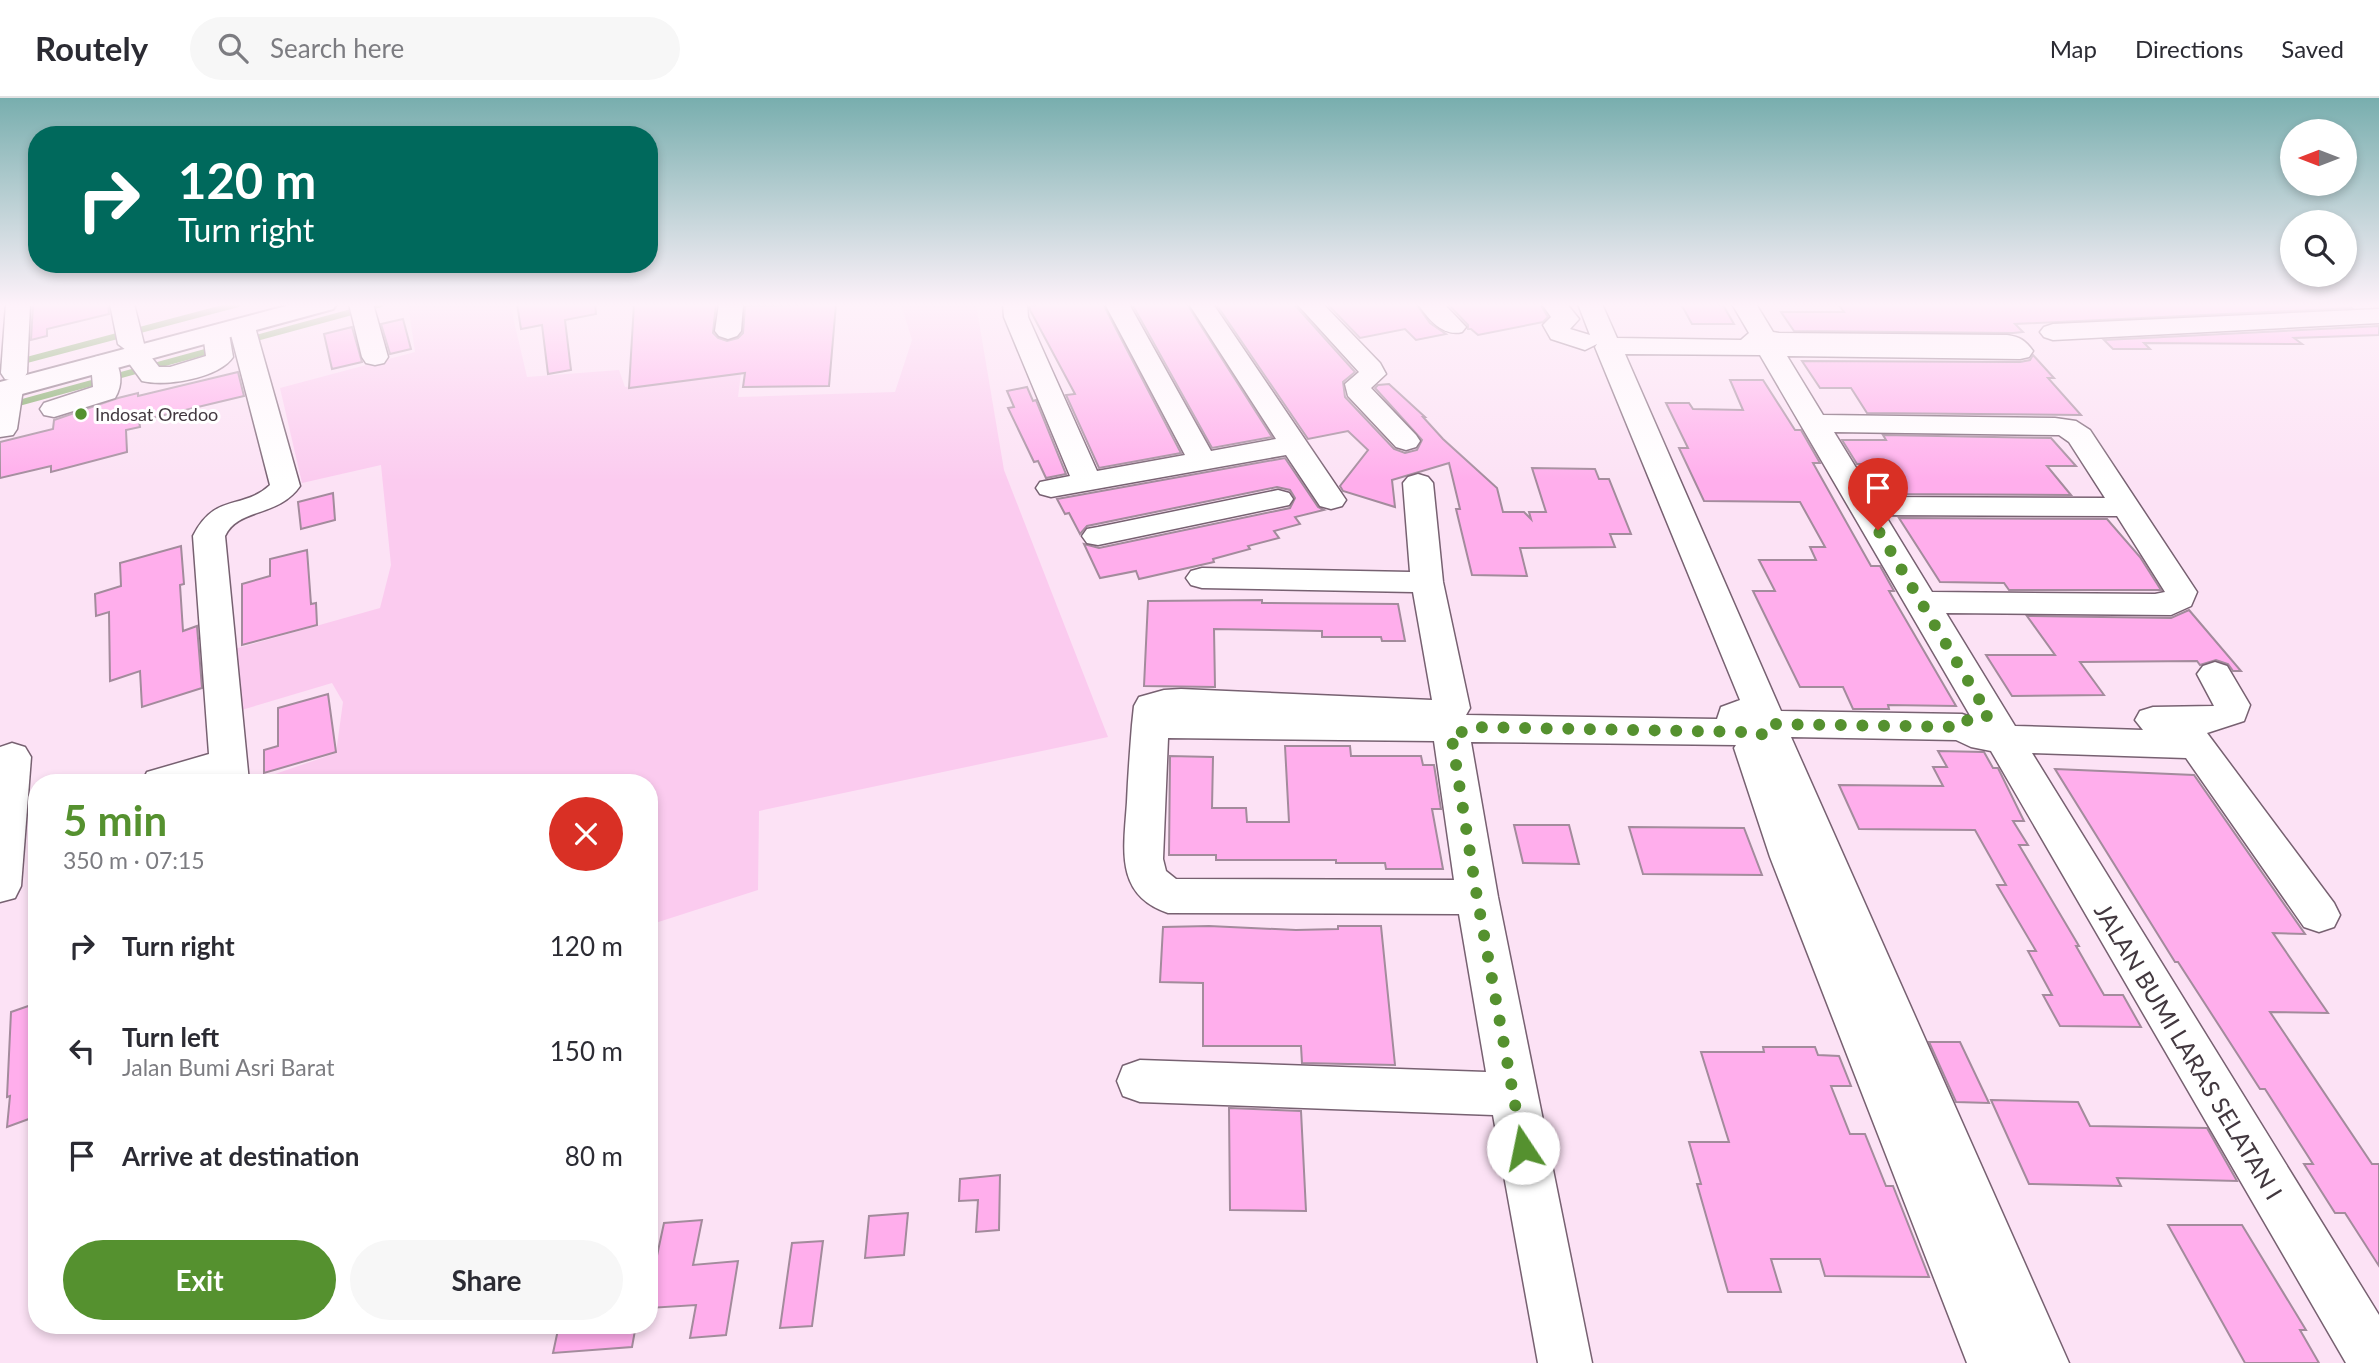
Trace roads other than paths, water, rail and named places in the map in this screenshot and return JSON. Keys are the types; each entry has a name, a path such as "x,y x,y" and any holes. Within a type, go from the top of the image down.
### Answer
{"highway":[{"path":"12,382 58,363"},
{"path":"12,382 104,363"}],"street":[{"path":"3,429 13,363"},
{"path":"54,409 105,392 108,383 104,363"},
{"path":"229,772 209,536 218,521 232,511 280,495 285,486 241,363"},
{"path":"1036,363 1087,481"},
{"path":"1149,363 1202,461"},
{"path":"1239,363 1331,500"},
{"path":"1365,363 1373,374 1357,384 1358,390 1406,441"},
{"path":"1615,363 1620,370 1753,724 2042,1363"},
{"name":"JALAN BUMI LARAS SELATAN I","path":"1778,363 1921,602 1984,727 2377,1363"},
{"path":"12,382 36,430"},
{"path":"1814,423 2066,427 2080,436 2124,507 2171,572 2181,592 2179,599 2171,604 2155,605 1921,602"},
{"path":"1051,488 1292,445"},
{"path":"1157,468 1189,517"},
{"path":"1418,483 1427,582 1452,720 1477,897 1564,1363"},
{"path":"1098,536 1278,499"},
{"path":"1864,506 2124,507"},
{"path":"1202,578 1427,582"},
{"path":"1477,897 1168,896 1154,887 1147,878 1143,859 1150,725 1452,720 1984,727 2187,733 2212,719 2226,717 2231,712 2232,705 2215,674"},
{"path":"1753,724 1790,857 1994,1363"},
{"path":"2187,733 2319,915"},
{"path":"0,886 20,826 12,757"},
{"path":"1140,1081 1513,1094"}],"waterway":[{"path":"0,367 15,363"},
{"path":"0,408 165,363"}],"place":[{"name":"Indosat Oredoo","path":"81,414"}]}
